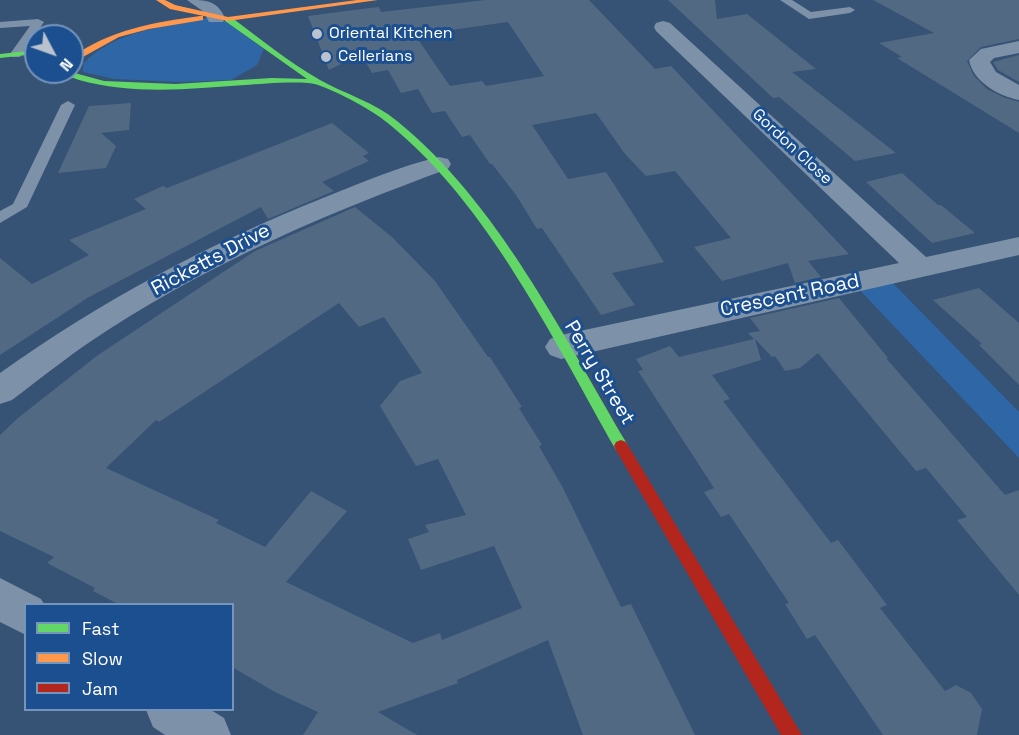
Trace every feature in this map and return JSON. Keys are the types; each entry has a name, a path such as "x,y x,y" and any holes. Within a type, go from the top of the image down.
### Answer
{"street":[{"path":"160,0 173,8 217,18"},
{"path":"196,0 212,9 217,18"},
{"path":"254,36 276,18 302,8 320,3 374,0"},
{"path":"84,43 171,21 302,8"},
{"path":"124,33 140,16"},
{"name":"Perry Street","path":"217,18 254,36 266,53 318,82 348,95 392,121 439,164 487,226 523,281 792,735"},
{"name":"Gordon Close","path":"663,27 921,268"},
{"path":"84,50 110,37"},
{"path":"1019,47 988,53 979,60 979,66 984,73 1019,94"},
{"path":"0,56 24,53"},
{"path":"0,61 24,63"},
{"path":"229,84 248,71"},
{"name":"Perry Street","path":"84,75 103,84 135,86 175,87 272,81 318,82"},
{"name":"Ricketts Drive","path":"0,391 100,320 209,259 288,220 439,164"},
{"name":"Crescent Road","path":"561,347 1019,246"},
{"path":"0,598 24,613"},
{"path":"171,711 207,735"}],"lane":[{"path":"785,0 809,16 850,10"},
{"path":"0,25 38,22 16,54"},
{"path":"0,218 19,207 68,105"}],"shaded area":[{"path":"206,18 225,21 264,49 257,65 231,80 182,82 114,79 84,72 84,63 109,44 124,37"},
{"path":"885,275 1019,412 1019,458 853,283"}],"building":[{"path":"486,0 589,0 655,69 671,66 849,254 808,261 821,277 795,283 788,263 722,281 694,247 731,238 675,171 646,176 625,154 596,113 532,125 568,179 606,172 664,262 612,273 635,305 601,315 542,228 537,229 516,195 470,135 462,137 445,111 432,113 418,89 401,93 388,70 372,73 361,54 329,70 308,16 379,7 381,12","holes":["508,22 544,76 486,86 482,81 450,86 415,35"]},
{"path":"668,0 715,0 717,19 747,14 816,69 792,72 896,153 855,161 779,97 773,98"},
{"path":"873,0 1019,0 1019,39 981,47 967,61 974,76 987,89 1019,102 1019,133 897,58 902,57 879,43 934,33"},
{"path":"1019,55 1019,82 998,70 993,62"},
{"path":"131,103 129,130 101,133 116,146 106,168 58,173 89,106"},
{"path":"332,123 369,153 363,156 369,161 322,182 334,191 268,219 261,207 89,297 0,355 0,258 32,284 89,255 69,240 146,209 134,199"},
{"path":"902,173 938,205 941,205 975,233 932,243 866,182"},
{"path":"355,207 392,237 435,281 490,357 522,407 519,408 542,445 539,446 563,488 621,607 631,604 695,735 583,735 548,640 457,680 458,683 378,712 417,735 303,735 318,712 275,692 234,668 234,603 116,603 93,591 95,588 47,563 54,557 0,531 0,435 98,355 255,251","holes":["339,303 359,327 384,317 422,373 400,381 380,406 416,466 438,459 466,515 425,525 429,532 408,539 421,570 494,546 522,608 442,640 440,633 413,643 286,582 347,511 311,491 265,547 216,523 219,520 106,468 156,420 159,422"]},
{"path":"979,288 1019,323 1019,385 979,345 982,344 933,300"},
{"path":"839,298 888,358 886,358 1005,495 1019,490 1019,595 957,520 967,517 926,468 916,471 818,353 800,368 785,371 775,356 772,357 755,339 761,360 712,375 730,399 723,401 831,543 838,540 887,605 880,608 945,691 956,685 971,693 982,709 977,735 883,735 815,635 807,639 785,604 789,603 729,514 721,517 704,492 714,488 638,371 643,370 636,359 670,346 679,357 754,339 748,333 760,331 750,318"}],"traffic: fast":[{"path":"228,19 306,75 385,116 429,155 461,192 520,274 621,446"},
{"path":"0,56 24,53"},
{"path":"84,78 103,84 175,87 272,81 318,82"}],"traffic: slow":[{"path":"160,0 173,7 228,19 374,0"},
{"path":"84,52 101,42 132,30 200,18"}],"traffic: jam":[{"path":"621,446 792,735"}],"place":[{"name":"Oriental Kitchen","path":"317,34"},
{"name":"Cellerians","path":"326,57"}]}
